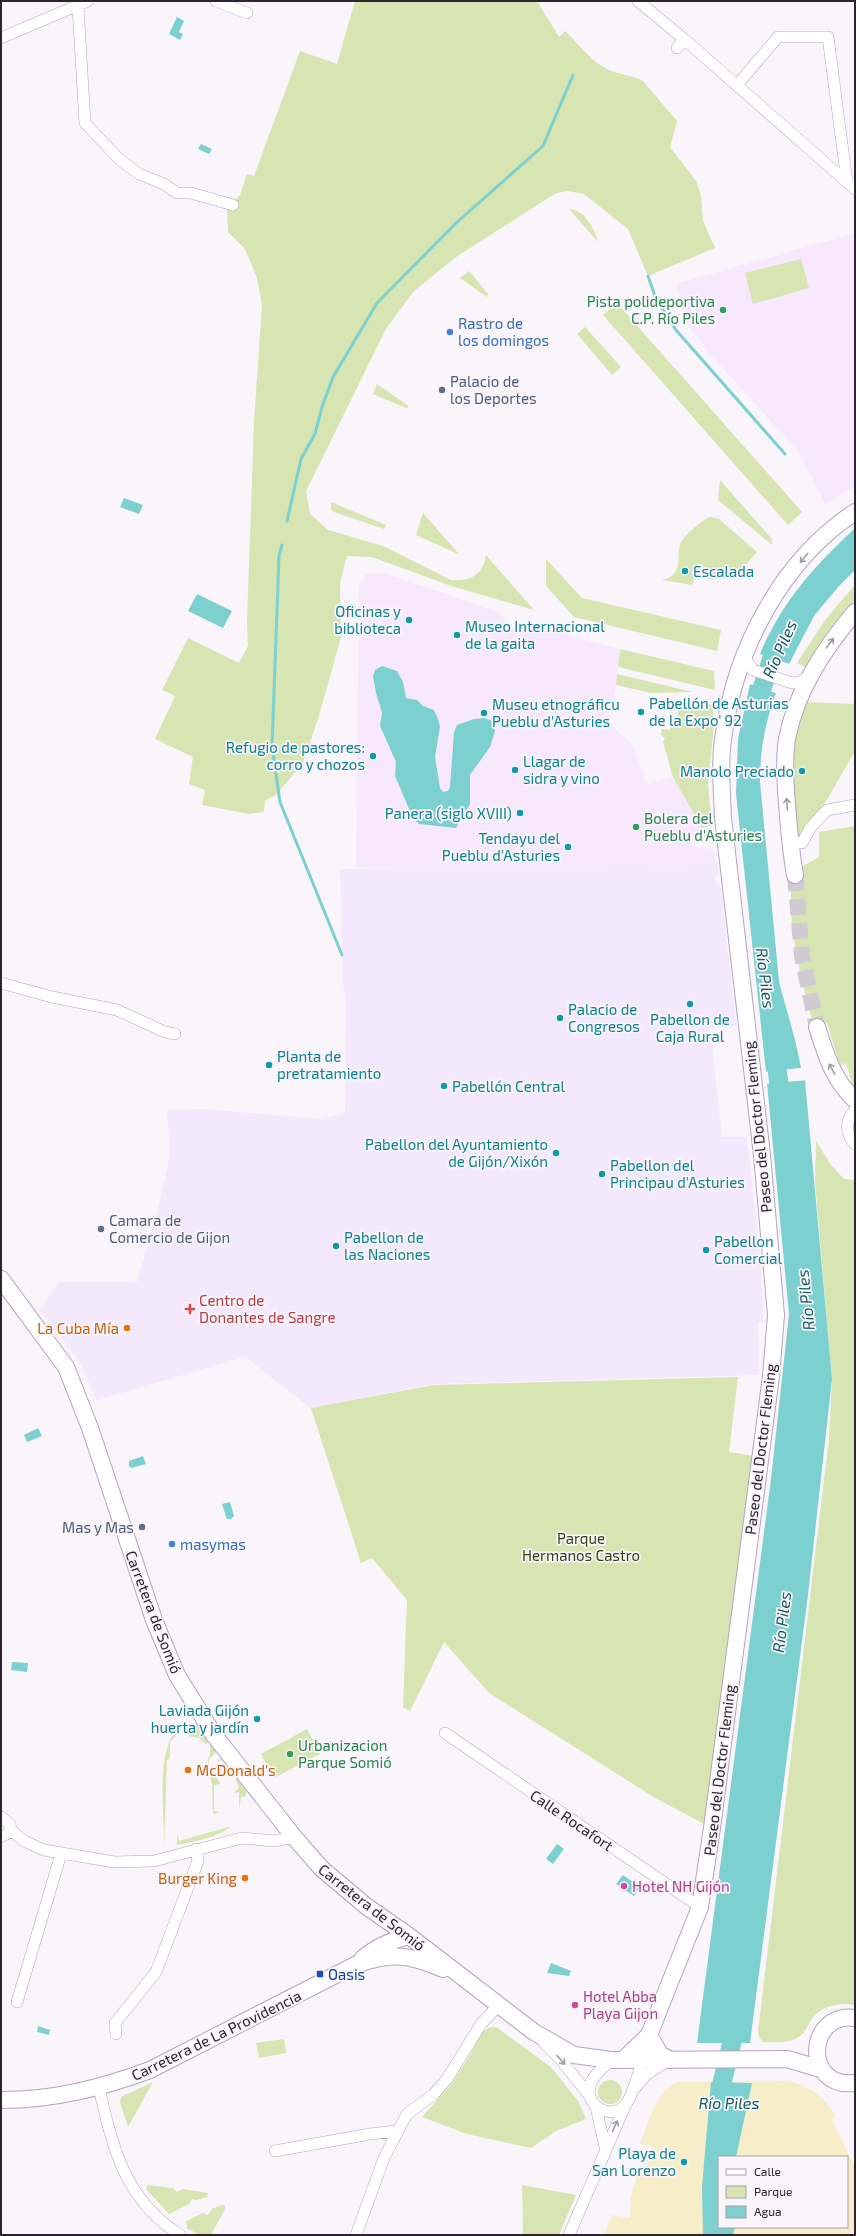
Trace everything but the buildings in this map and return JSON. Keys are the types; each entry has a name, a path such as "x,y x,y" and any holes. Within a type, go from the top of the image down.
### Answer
{"main road":[{"name":"Paseo del Doctor Fleming","path":"649,2035 700,1907 713,1822 771,1376 776,1315 762,1155 723,818 721,762 724,733 736,679 745,653 758,626 791,573 831,530 855,512"},
{"path":"795,875 789,842 785,774 786,740 798,700 810,676 824,652 855,612"},
{"path":"817,1027 830,1067 844,1090 855,1100"},
{"name":"Carretera de Somió","path":"1,1279 66,1367 90,1428 154,1620 177,1674 214,1735 294,1837 322,1869 366,1906 409,1936 464,1979"},
{"path":"366,1906 380,1928 379,1940 375,1954"},
{"name":"Carretera de La Providencia","path":"1,2100 27,2100 75,2094 99,2088 150,2070 375,1954 400,1944 409,1936"},
{"name":"Carretera de La Providencia","path":"375,1954 406,1956 422,1961 464,1979"},
{"path":"464,1979 534,2032 574,2054 617,2060 786,2059 821,2069"},
{"path":"854,2084 839,2082 829,2077 821,2069 816,2057 819,2040 825,2028 835,2020 855,2018"},
{"path":"617,2060 649,2035 660,2054 670,2060"},
{"path":"786,2059 804,2051 819,2040"}],"street":[{"path":"3,34 78,7 88,1"},
{"path":"216,1 247,14"},
{"path":"638,1 737,85 851,186"},
{"path":"78,7 85,123 119,159 139,174 164,184 177,193 191,193 233,205"},
{"path":"737,85 778,37 828,37 851,186"},
{"path":"677,48 684,39"},
{"path":"745,653 747,661 753,670 792,683 810,676"},
{"path":"736,679 753,670"},
{"path":"789,842 802,843 811,827 827,810 855,805"},
{"path":"1,983 52,997 117,1010 165,1032 175,1034"},
{"path":"855,1110 847,1124 849,1136 855,1144"},
{"name":"Calle Rocafort","path":"445,1733 700,1907"},
{"path":"1,1817 8,1823 12,1831 24,1841 44,1850 114,1862 154,1861 242,1838 274,1842 294,1837"},
{"path":"1,1837 12,1831"},
{"path":"116,2034 116,2023 156,1972 198,1861 196,1849"},
{"path":"17,2002 61,1854"},
{"path":"356,2235 384,2158 396,2132 408,2113 433,2095 447,2079 481,2024 499,2005"},
{"path":"534,2032 561,2060 589,2095 596,2107 605,2147"},
{"path":"569,2235 605,2147 630,2095 649,2035"},
{"path":"589,2095 589,2088 596,2075 617,2060"},
{"path":"630,2095 646,2075 658,2066 670,2060"},
{"path":"99,2088 116,2155 128,2181 150,2212 180,2235"},
{"path":"596,2107 607,2112 614,2112 624,2106"},
{"path":"275,2151 370,2134 396,2132"}],"shaded area":[{"path":"855,233 855,486 825,504 798,451 708,352 687,324 676,284"},
{"name":"Museu etnográficu Pueblu d'Asturies","path":"384,573 498,612 513,630 527,624 620,649 616,685 608,722 633,745 647,784 673,777 702,828 695,832 692,847 713,849 717,865 356,868 359,586 366,574"},
{"path":"717,865 719,873 714,880 721,889 736,1026 710,1028 722,1137 747,1137 760,1257 763,1313 763,1321 758,1322 759,1375 433,1384 311,1408 245,1357 97,1400 79,1361 40,1310 59,1282 137,1282 157,1213 170,1155 167,1110 202,1109 319,1119 345,1114 346,1003 343,984 340,869"}],"green space":[{"path":"355,1 537,1 559,37 565,31 597,63 612,71 643,81 677,121 670,147 696,181 701,195 703,221 715,248 648,276 628,229 584,194 568,191 556,193 456,257 413,292 386,329 306,491 310,514 328,530 383,546 451,580 464,580 474,576 482,568 486,555 534,610 451,586 372,557 347,556 340,583 341,638 318,719 303,763 277,794 265,801 264,812 249,814 202,805 205,790 189,784 193,757 155,739 175,696 162,690 188,638 239,663 248,646 247,622 254,422 262,305 257,278 245,249 228,232 227,208 240,195 247,174 254,176 300,51 337,64"},
{"path":"569,209 579,212 584,216 594,231 598,242"},
{"path":"801,259 809,288 753,304 745,273"},
{"path":"469,271 488,294 487,297 460,278"},
{"path":"617,303 802,512 788,525 603,315"},
{"path":"585,327 621,367 612,375 577,334"},
{"path":"377,384 409,407 406,408 373,394"},
{"path":"720,480 772,539 772,545 718,500"},
{"path":"331,502 386,525 384,529 334,512 331,509"},
{"path":"423,513 458,553 458,554 416,535"},
{"path":"710,517 719,519 757,552 737,575 717,572 713,580 696,575 692,585 662,580 675,573 678,563 679,547 683,539 698,525"},
{"path":"546,559 582,598 721,630 717,651 574,617 546,586"},
{"path":"855,585 855,601 807,668 797,663 825,620"},
{"path":"620,649 714,671 715,690 618,667"},
{"path":"617,674 693,692 651,693 616,685"},
{"path":"804,702 855,704 855,751 802,843 789,842 785,774"},
{"path":"713,704 713,735 708,785 712,825 702,828 673,777 663,742 665,738 661,735 662,729 670,730 671,718 677,718 679,705"},
{"path":"855,826 854,1090 846,1063 840,1066 827,1023 815,1027 805,994 795,946 791,899 793,881 798,870 819,857 819,832"},
{"path":"816,1141 831,1165 844,1179 855,1180 855,2005 839,2004 823,2009 814,2016 806,2029 796,2039 782,2042 763,2042 759,2037 758,2032 829,1438 832,1379 815,1182"},
{"name":"Parque Hermanos Castro","path":"738,1377 729,1452 760,1457 712,1828 657,1799 489,1693 444,1642 410,1711 403,1707 407,1600 372,1558 361,1563 311,1408 433,1385"},
{"path":"196,1723 209,1742 206,1744 199,1738 188,1736 190,1734 186,1729"},
{"name":"Urbanizacion Parque Somió","path":"307,1729 320,1754 274,1778 261,1754"},
{"path":"173,1734 176,1736 170,1742 170,1757 167,1760 164,1849 162,1790 163,1774 168,1746"},
{"path":"210,1744 216,1752 209,1759 209,1767 221,1784 214,1785 214,1811 221,1812 214,1814 212,1783 209,1774 208,1758 210,1756"},
{"path":"221,1758 246,1791 246,1796 241,1797 239,1811 239,1792 233,1793 239,1788 235,1777 222,1760 215,1763"},
{"path":"232,1826 213,1836 177,1845 177,1834 179,1841"},
{"path":"496,2027 551,2067 578,2101 586,2119 556,2131 531,2148 467,2134 422,2117 451,2085 472,2052 479,2035 488,2028"},
{"path":"284,2039 286,2053 259,2058 256,2043"},
{"path":"610,2080 619,2083 622,2092 619,2101 610,2104 601,2101 598,2092 601,2083"},
{"path":"153,2082 128,2127 120,2103 121,2097"},
{"path":"147,2185 173,2188 177,2192 183,2189 208,2193 207,2197 197,2200 192,2199 189,2204 169,2214 146,2189"},
{"path":"522,2185 576,2195 559,2235 523,2235"},
{"path":"222,2205 225,2206 225,2209 211,2235 199,2235 187,2228 186,2221 203,2213 208,2215 212,2209"}],"sand":[{"name":"Playa de San Lorenzo","path":"789,2081 804,2086 817,2094 832,2110 836,2117 832,2119 855,2168 855,2235 604,2235 612,2215 630,2218 631,2197 637,2174 644,2173 653,2151 651,2146 640,2144 658,2101 669,2087 677,2082"}],"water":[{"path":"177,17 184,21 179,32 183,34 180,40 169,34"},
{"path":"201,144 212,149 209,154 198,149"},
{"path":"124,498 143,505 139,514 120,507"},
{"path":"855,528 855,570 839,586 814,616 789,664 760,654 778,617 800,586"},
{"path":"197,594 232,611 223,628 188,611"},
{"path":"382,666 397,671 403,682 406,698 417,700 423,706 434,710 440,727 435,757 440,788 443,792 448,791 450,787 454,732 457,725 474,719 484,718 492,721 495,731 490,747 470,775 470,804 456,828 419,824 413,818 395,776 396,762 380,726 382,713 373,676 375,670"},
{"path":"750,684 776,693 764,737 760,782 779,981 794,1035 801,1068 766,1072 736,794 738,739"},
{"path":"805,1080 832,1379 808,1595 750,2043 697,2043 771,1479 789,1314 767,1083"},
{"path":"38,1428 42,1436 27,1442 24,1435"},
{"path":"143,1456 146,1464 131,1468 129,1466 129,1461"},
{"path":"230,1502 234,1516 231,1519 227,1519 222,1504"},
{"path":"12,1662 28,1663 27,1672 11,1670"},
{"path":"557,1844 564,1849 553,1864 546,1859"},
{"path":"623,1875 640,1887 634,1896 616,1884"},
{"path":"551,1963 571,1971 569,1976 547,1973"},
{"path":"38,2026 50,2030 49,2035 37,2032"},
{"name":"Río Piles","path":"711,2082 752,2083 736,2156 718,2156 718,2228 735,2228 733,2235 703,2235 702,2187"}],"pier":[{"path":"760,654 791,664 788,666 759,656"},
{"path":"750,682 777,692 778,694 750,684"},
{"path":"803,1068 801,1070 767,1074 764,1072"},
{"path":"804,1078 807,1080 765,1084 767,1081"},
{"path":"696,2043 752,2043 697,2045"}],"waterway":[{"path":"287,521 301,459 315,434 322,407 333,377 377,303 456,223 543,146 573,75"},
{"path":"648,276 656,299 676,330 785,454"},
{"path":"282,545 279,556 272,746 280,802 342,955"},
{"name":"Río Piles","path":"754,713 772,658 783,635"},
{"name":"Río Piles","path":"774,1045 782,1108"},
{"name":"Río Piles","path":"722,2083 732,2042 735,2017"}],"tunnel":[{"path":"795,875 802,956 817,1027"}],"place":[{"name":"Pista polideportiva C.P. Río Piles","path":"723,310"},
{"name":"Rastro de los domingos","path":"450,332"},
{"name":"Palacio de los Deportes","path":"442,390"},
{"name":"Escalada","path":"685,571"},
{"name":"Oficinas y biblioteca","path":"409,620"},
{"name":"Museo Internacional de la gaita","path":"457,635"},
{"name":"Pabellón de Asturias de la Expo' 92","path":"641,712"},
{"name":"Museu etnográficu Pueblu d'Asturies","path":"484,713"},
{"name":"Refugio de pastores: corro y chozos","path":"373,756"},
{"name":"Llagar de sidra y vino","path":"515,770"},
{"name":"Manolo Preciado","path":"802,771"},
{"name":"Panera (siglo XVIII)","path":"520,813"},
{"name":"Bolera del Pueblu d'Asturies","path":"636,827"},
{"name":"Tendayu del Pueblu d'Asturies","path":"568,847"},
{"name":"Pabellon de Caja Rural","path":"690,1004"},
{"name":"Palacio de Congresos","path":"560,1018"},
{"name":"Planta de pretratamiento","path":"269,1065"},
{"name":"Pabellón Central","path":"444,1086"},
{"name":"Pabellon del Ayuntamiento de Gijón/Xixón","path":"556,1153"},
{"name":"Pabellon del Principau d'Asturies","path":"602,1174"},
{"name":"Camara de Comercio de Gijon","path":"101,1229"},
{"name":"Pabellon de las Naciones","path":"336,1246"},
{"name":"Pabellon Comercial","path":"706,1250"},
{"name":"Centro de Donantes de Sangre","path":"190,1309"},
{"name":"La Cuba Mía","path":"127,1328"},
{"name":"Mas y Mas","path":"142,1527"},
{"name":"masymas","path":"172,1544"},
{"name":"Laviada Gijón huerta y jardín","path":"257,1719"},
{"name":"Urbanizacion Parque Somió","path":"290,1754"},
{"name":"McDonald's","path":"188,1770"},
{"name":"Burger King","path":"245,1878"},
{"name":"Hotel NH Gijón","path":"624,1886"},
{"name":"Oasis","path":"320,1974"},
{"name":"Hotel Abba Playa Gijon","path":"575,2005"},
{"name":"Playa de San Lorenzo","path":"684,2162"}]}
